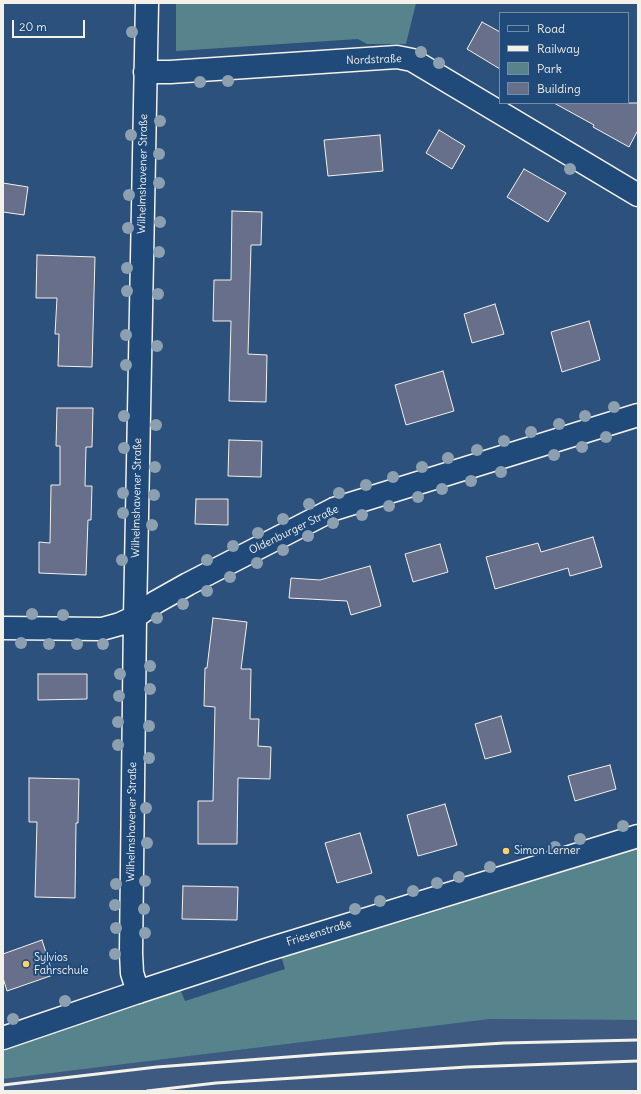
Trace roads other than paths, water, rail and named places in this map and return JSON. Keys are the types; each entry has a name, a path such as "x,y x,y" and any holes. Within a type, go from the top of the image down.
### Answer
{"street":[{"name":"Wilhelmshavener Straße","path":"138,992 131,968 135,617 147,3"},
{"name":"Nordstraße","path":"145,72 170,72 397,57 412,60 638,195"},
{"name":"Oldenburger Straße","path":"3,628 102,629 120,624 135,617 156,602 188,584 334,509 638,415"},
{"name":"Friesenstraße","path":"3,1038 266,950 638,836"}],"railway":[{"path":"3,1085 157,1067 327,1054 504,1043 638,1040"},
{"path":"147,1091 216,1083 467,1067 638,1061"}],"place":[{"name":"Simon Lerner","path":"506,851"},
{"name":"Sylvios Fahrschule","path":"26,964"}]}
